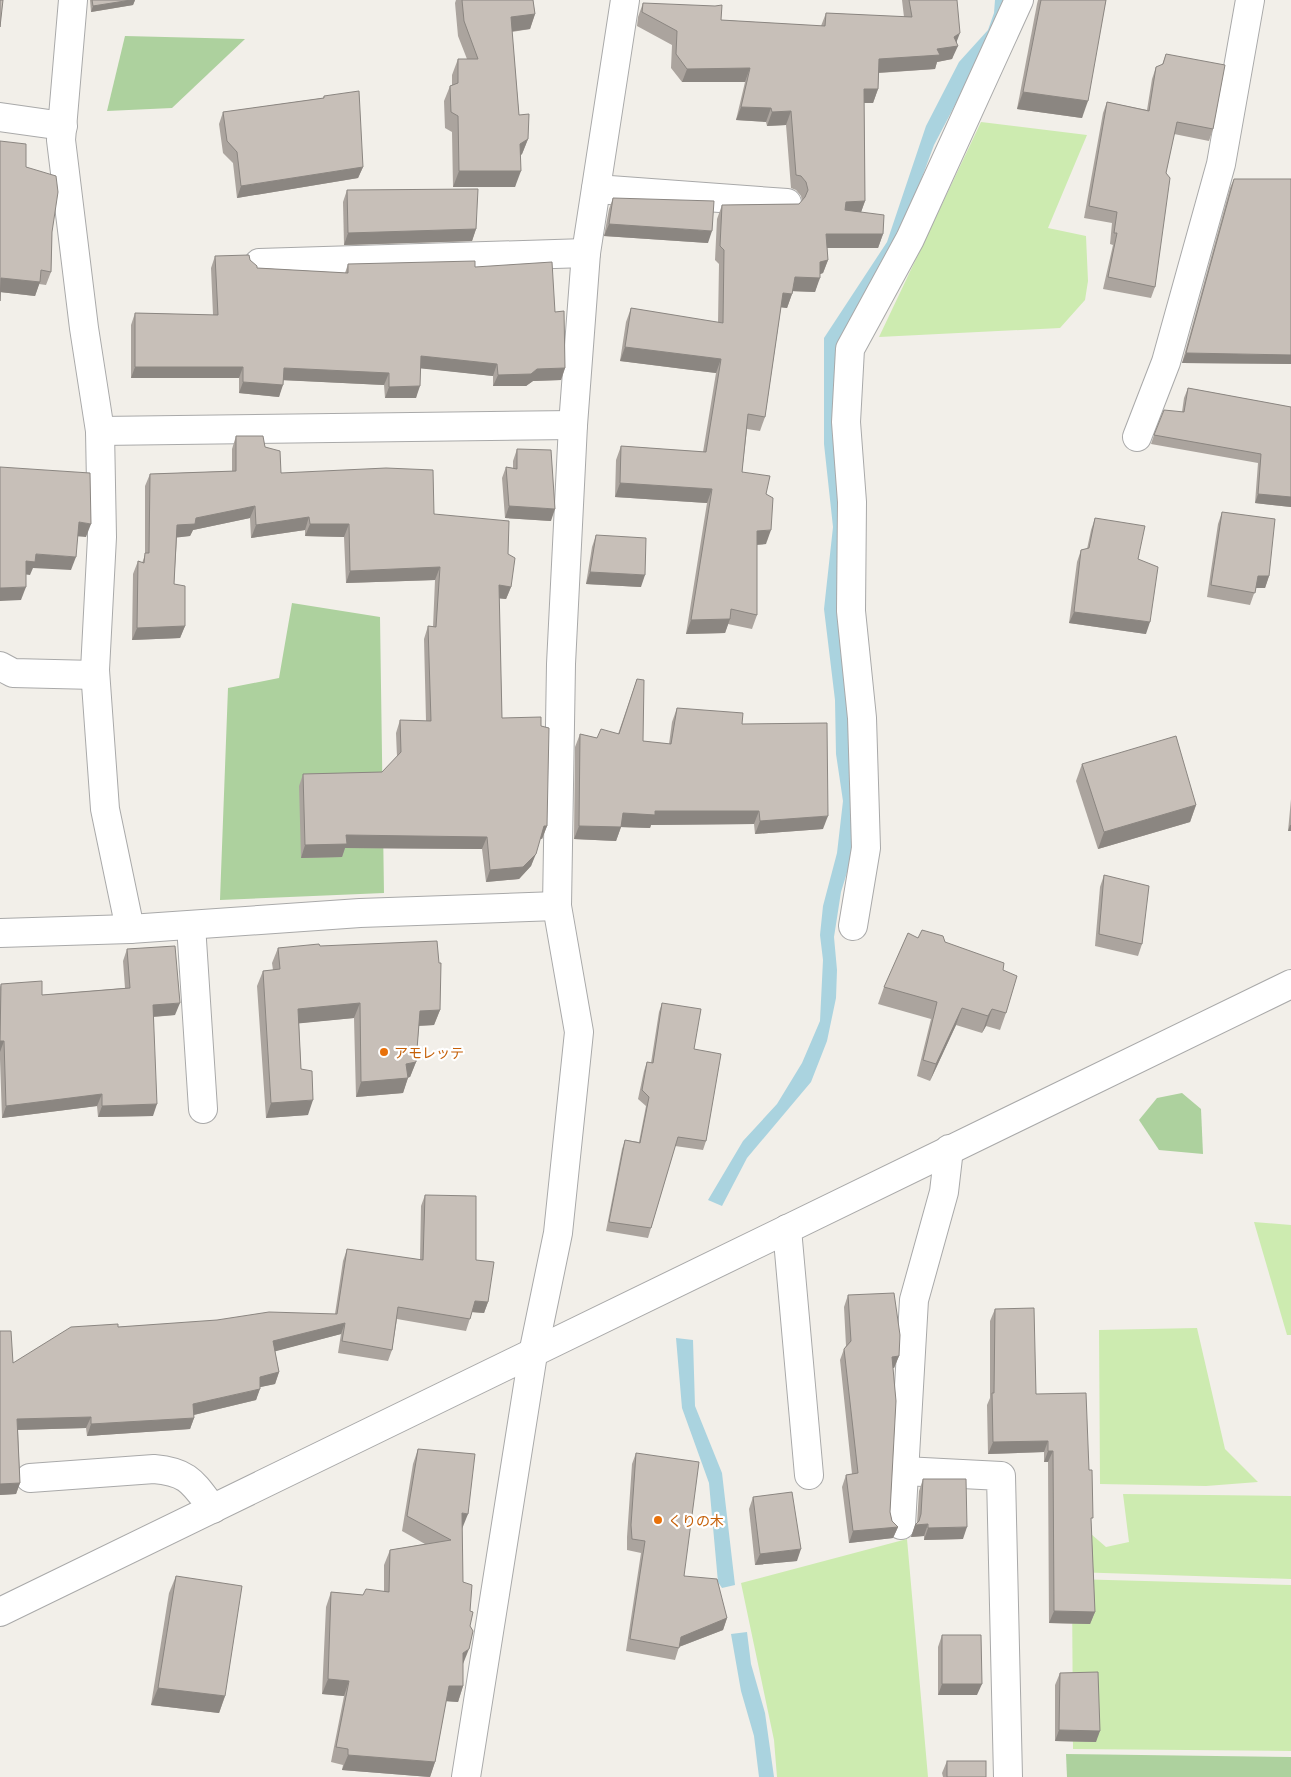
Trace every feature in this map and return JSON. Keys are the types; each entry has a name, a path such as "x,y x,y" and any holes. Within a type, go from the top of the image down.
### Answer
{"street":[{"path":"73,0 62,140 82,309 100,431 102,537 95,675 105,809 130,929"},
{"path":"466,1777 533,1354 558,1233 579,1032 557,906 561,664 573,425 586,253 625,0"},
{"path":"853,926 866,848 862,718 851,611 852,502 846,422 850,349 910,239 1019,0"},
{"path":"1137,438 1166,362 1221,164 1250,0"},
{"path":"0,117 62,126"},
{"path":"596,189 788,203"},
{"path":"259,264 586,253"},
{"path":"100,431 573,425"},
{"path":"0,666 13,673 95,675"},
{"path":"0,933 130,929 360,913 557,906"},
{"path":"191,925 204,1108"},
{"path":"0,1612 1291,984"},
{"path":"901,1525 914,1300 944,1192 949,1149"},
{"path":"787,1229 808,1475"},
{"path":"30,1478 154,1469 172,1470 192,1481 213,1509"},
{"path":"904,1471 1001,1476 1008,1777"}],"green space":[{"path":"125,36 245,39 172,108 107,111"},
{"path":"981,122 1087,135 1048,228 1086,236 1088,281 1085,300 1060,328 879,337"},
{"path":"292,603 380,617 384,893 220,900 228,688 279,678"},
{"path":"1182,1093 1201,1109 1203,1154 1159,1150 1139,1120 1157,1098"},
{"path":"1254,1222 1291,1225 1291,1335 1287,1335"},
{"path":"1197,1328 1225,1449 1258,1482 1206,1486 1100,1484 1099,1330"},
{"path":"1123,1494 1291,1496 1291,1579 1073,1572 1091,1534 1106,1547 1129,1542"},
{"path":"907,1539 928,1777 777,1777 774,1740 741,1583"},
{"path":"1072,1579 1291,1585 1291,1751 1073,1749"},
{"path":"1066,1754 1291,1757 1291,1777 1067,1777"}],"water":[{"path":"995,0 1010,0 934,145 897,245 839,348 832,434 845,520 855,749 853,853 841,892 834,937 837,970 836,998 827,1041 811,1082 747,1158 722,1206 708,1200 743,1141 777,1104 802,1063 820,1021 823,960 820,935 823,906 837,853 843,801 836,754 835,700 824,609 833,527 824,444 824,338 887,242 926,126 959,62 988,30 994,13"},
{"path":"676,1338 693,1340 695,1406 722,1473 735,1585 722,1588 718,1582 709,1483 682,1408"},
{"path":"747,1632 751,1664 765,1713 774,1777 759,1777 754,1736 741,1691 731,1634"}],"building":[{"path":"0,0 3,0 0,27"},
{"path":"92,0 131,0 93,6"},
{"path":"462,0 533,0 535,14 511,17 519,115 529,114 528,139 520,144 521,171 459,171 458,116 451,112 450,86 458,83 458,59 478,59 464,21"},
{"path":"909,0 957,0 960,33 954,37 958,46 937,49 940,55 879,59 878,89 864,89 865,201 846,202 845,210 884,215 883,234 826,234 828,260 820,262 820,278 795,277 792,294 783,293 765,417 748,414 742,472 770,476 766,494 773,498 771,530 757,531 757,615 731,609 730,619 691,620 712,489 620,483 621,446 706,452 721,359 625,347 631,308 723,323 724,250 720,246 722,205 799,204 808,190 806,182 801,176 796,175 791,111 772,112 771,108 741,107 750,68 687,69 676,54 677,31 642,12 643,3 722,5 721,20 825,26 826,13 912,17"},
{"path":"1041,0 1106,0 1088,101 1023,92"},
{"path":"1166,54 1225,65 1213,129 1177,122 1166,173 1170,178 1155,287 1108,277 1117,233 1114,233 1117,212 1089,206 1107,102 1149,111 1156,67 1163,64"},
{"path":"359,91 363,167 241,186 237,152 227,141 223,112 324,98 324,96"},
{"path":"0,141 26,144 26,167 56,176 58,192 52,232 51,272 41,270 40,282 1,278 0,301"},
{"path":"1234,179 1291,179 1291,355 1186,353"},
{"path":"478,189 476,229 348,233 347,190"},
{"path":"613,198 714,201 712,231 609,224"},
{"path":"249,255 250,260 257,268 348,273 348,264 475,261 475,267 552,262 555,312 564,311 565,368 537,369 531,374 498,375 497,364 421,356 420,386 389,387 389,373 284,368 283,385 243,382 243,367 135,367 135,313 218,315 215,256"},
{"path":"1188,388 1291,407 1291,497 1258,494 1261,454 1154,435 1164,410 1184,412"},
{"path":"236,436 263,436 265,447 280,451 281,473 386,468 433,470 434,514 509,521 508,554 515,558 511,587 499,585 502,718 541,717 541,726 549,728 547,826 544,826 536,854 523,867 490,870 487,837 346,835 347,844 305,845 303,774 382,772 401,752 400,720 431,721 428,626 436,627 440,567 350,571 349,524 310,524 309,517 256,525 255,506 196,518 195,524 177,525 174,584 185,586 185,626 137,628 138,561 144,563 145,553 149,553 150,474 236,471"},
{"path":"517,449 551,450 555,509 509,506 506,467 517,469"},
{"path":"0,467 90,473 91,524 79,522 76,557 36,554 35,562 26,561 26,587 0,588"},
{"path":"1222,512 1275,519 1269,576 1258,576 1255,593 1211,585"},
{"path":"1095,518 1145,526 1138,559 1158,567 1150,622 1074,612 1081,550 1089,548"},
{"path":"596,535 646,538 645,575 590,572"},
{"path":"637,679 644,680 643,741 671,744 677,708 743,713 742,724 827,723 828,816 760,821 759,811 655,811 655,815 623,813 621,827 579,826 580,734 597,738 601,729 619,734"},
{"path":"1176,736 1196,805 1104,832 1082,764"},
{"path":"1104,875 1149,886 1142,944 1099,934"},
{"path":"922,930 943,936 945,942 1004,963 1003,970 1017,976 1006,1013 992,1009 988,1016 962,1008 936,1064 923,1060 937,1002 884,987 908,933 918,938"},
{"path":"437,941 439,963 441,963 440,1010 420,1011 416,1062 406,1064 408,1078 361,1082 360,1003 298,1009 301,1069 312,1071 313,1100 271,1103 263,971 280,969 278,948 319,944 320,946"},
{"path":"175,946 180,1003 153,1005 157,1104 102,1106 102,1094 6,1106 4,1041 0,1041 1,984 42,981 42,995 130,988 127,949"},
{"path":"662,1003 701,1009 694,1049 721,1054 706,1141 678,1137 651,1228 609,1222 625,1140 640,1143 649,1097 642,1090 647,1062 653,1063"},
{"path":"425,1195 476,1196 476,1260 494,1262 488,1302 475,1301 470,1319 398,1307 392,1350 342,1341 345,1323 273,1341 279,1372 260,1377 260,1389 193,1404 194,1418 91,1424 91,1417 17,1419 20,1483 0,1484 0,1331 11,1331 13,1363 71,1327 118,1324 118,1327 217,1320 269,1312 337,1314 347,1249 423,1260"},
{"path":"894,1293 900,1335 899,1356 892,1357 896,1401 890,1512 892,1521 898,1527 853,1531 846,1475 858,1473 844,1349 851,1341 848,1295"},
{"path":"1034,1308 1036,1394 1086,1393 1089,1470 1092,1470 1093,1518 1091,1518 1095,1612 1054,1611 1053,1451 1048,1451 1048,1441 993,1442 992,1393 994,1393 995,1309"},
{"path":"418,1449 475,1454 468,1514 462,1513 463,1582 472,1585 470,1611 473,1612 470,1626 473,1631 469,1649 463,1653 463,1686 449,1686 435,1762 348,1755 348,1749 336,1747 349,1681 328,1679 331,1592 363,1595 366,1589 389,1592 390,1550 451,1540 407,1516"},
{"path":"636,1453 699,1462 684,1576 717,1579 727,1618 681,1637 679,1648 630,1639 645,1541 632,1539 631,1525"},
{"path":"923,1479 966,1479 967,1527 928,1528 928,1524 915,1525 919,1521 921,1514"},
{"path":"792,1492 801,1549 760,1554 753,1497"},
{"path":"176,1576 242,1586 225,1696 158,1688"},
{"path":"942,1635 981,1635 982,1684 942,1684"},
{"path":"1098,1672 1100,1731 1059,1730 1060,1673"},
{"path":"947,1761 986,1761 986,1777 947,1777"}],"place":[{"name":"アモレッテ","path":"384,1052"},
{"name":"くりの木","path":"658,1520"}]}
